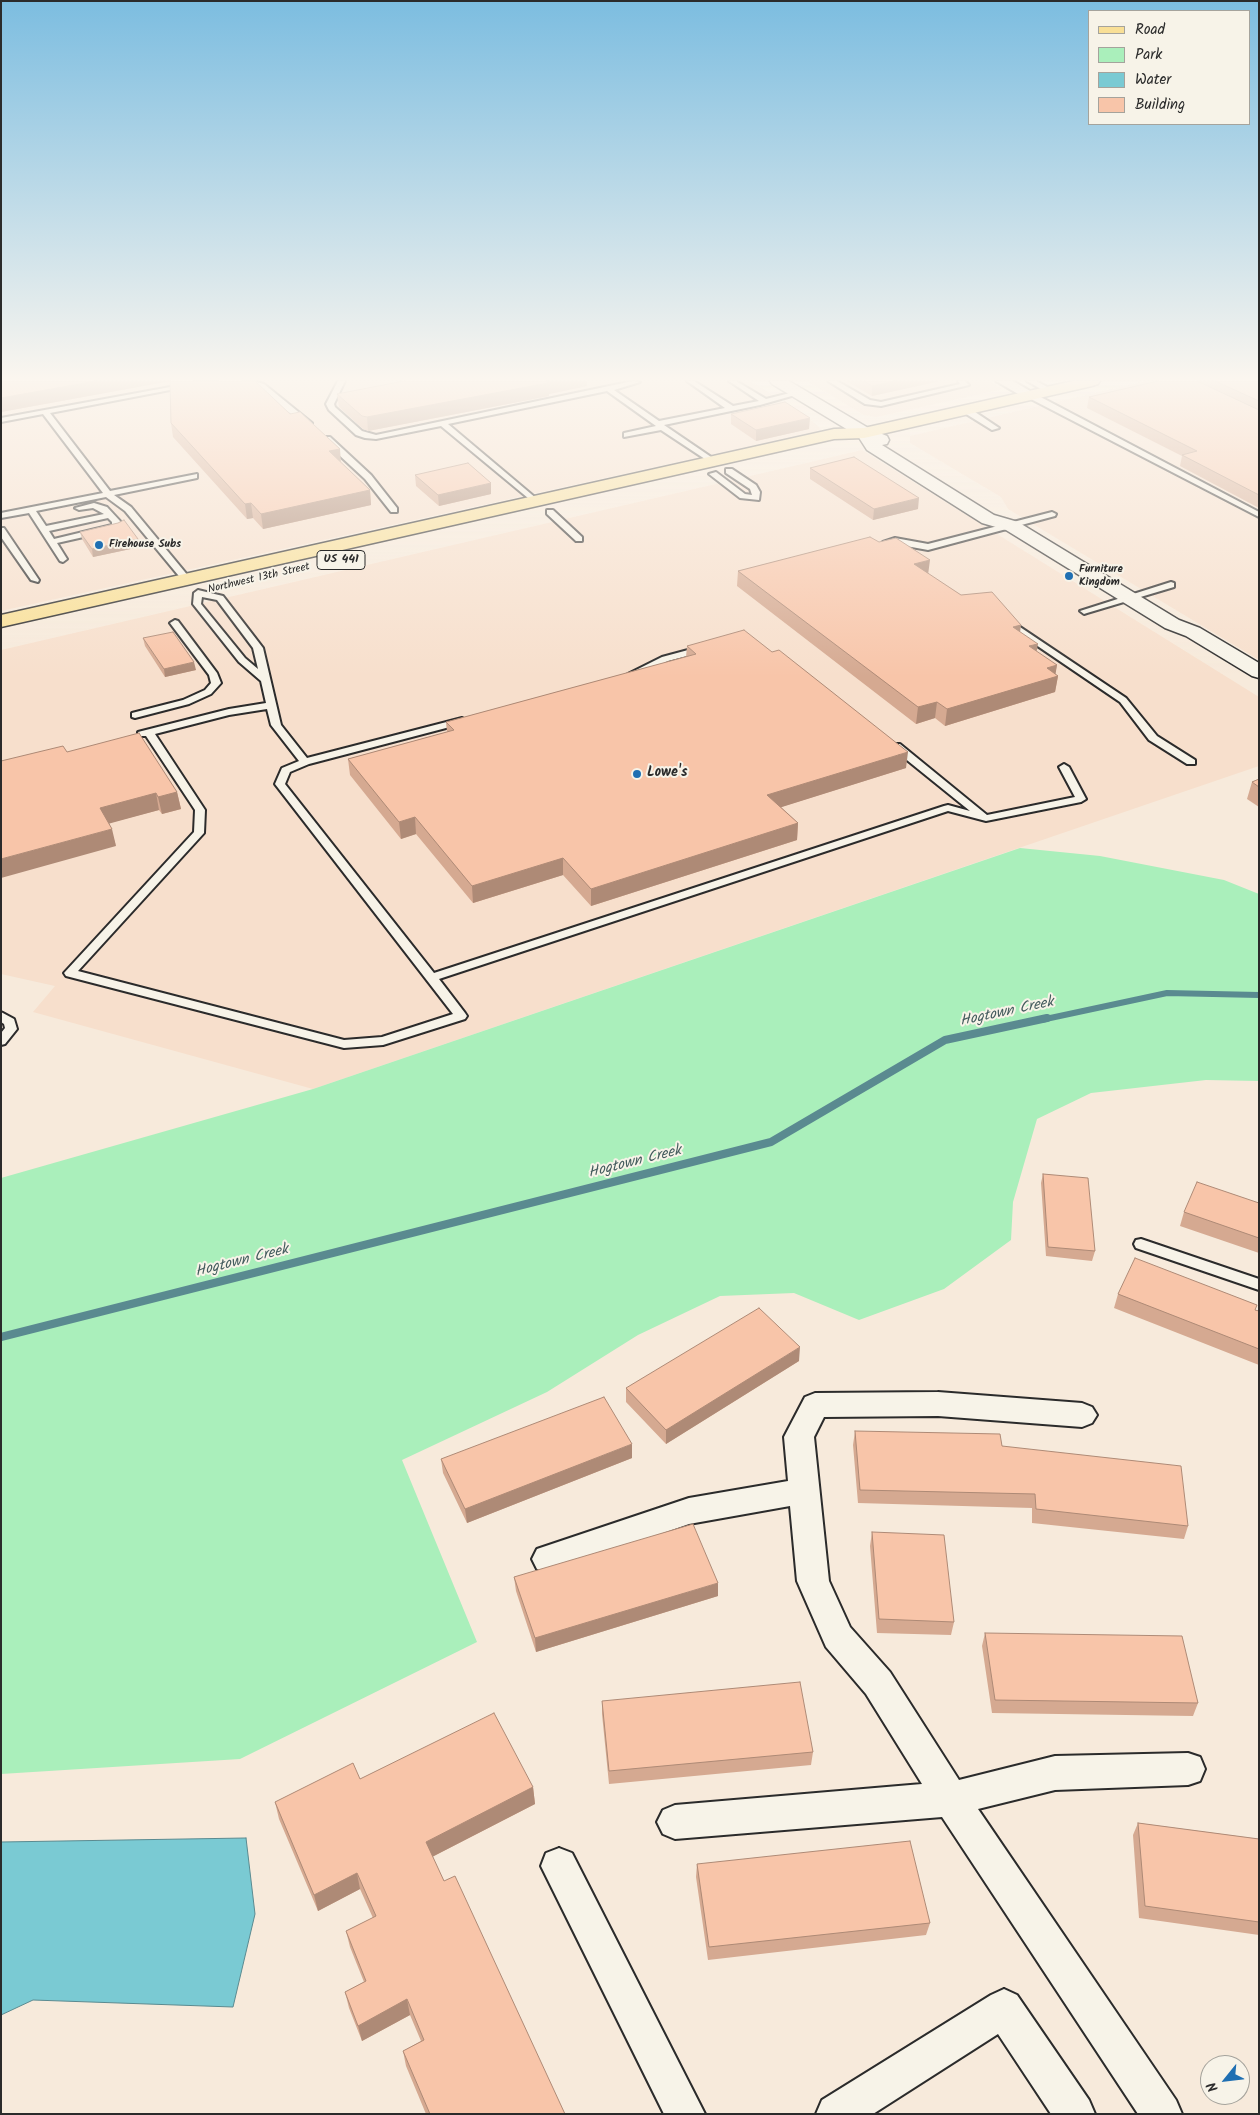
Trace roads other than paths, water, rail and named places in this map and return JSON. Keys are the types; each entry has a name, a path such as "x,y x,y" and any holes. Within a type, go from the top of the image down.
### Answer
{"main road":[{"name":"Northwest 13th Street","path":"1,638 192,586 534,501 587,489 648,480"},
{"name":"Northwest 13th Street","path":"1,621 192,586 485,527 676,480"},
{"path":"550,512 564,500 587,489"},
{"path":"485,527 516,513 534,501"}],"street":[{"path":"925,480 988,519 1012,526 1172,624 1193,632 1259,672"},
{"path":"946,480 1002,514 1012,526"},
{"path":"1172,624 1176,636 1259,688"},
{"path":"1082,1415 938,1404 815,1405 799,1437 813,1581 838,1637 878,1683 951,1799 1162,2114"},
{"path":"548,1559 689,1511 804,1491"},
{"path":"674,1822 951,1799 1055,1773 1188,1769"},
{"path":"559,1866 685,2114"},
{"path":"836,2114 1004,2008 1075,2114"}],"lane":[{"path":"97,480 108,494 133,514 192,586 197,604 242,660 264,679"},
{"path":"34,513 108,494 176,480"},
{"path":"370,480 394,510"},
{"path":"509,480 534,501"},
{"path":"1196,480 1259,515"},
{"path":"1,516 94,505 111,515 116,521 116,526 52,542"},
{"path":"550,512 579,539"},
{"path":"34,513 63,559"},
{"path":"881,543 895,541 928,547 1052,514"},
{"path":"44,529 111,515"},
{"path":"1,530 35,580"},
{"path":"1084,611 1172,585"},
{"path":"192,586 220,598 258,648 276,725 305,762"},
{"path":"135,715 186,702 208,692 216,683 214,674 175,623"},
{"path":"1020,630 1123,700 1153,738 1191,762"},
{"path":"625,677 665,659 710,648"},
{"path":"131,737 229,712 271,705"},
{"path":"149,733 200,810 199,833 70,973 344,1044 383,1041 461,1016 280,784 286,770 305,762 469,718"},
{"path":"886,738 986,818"},
{"path":"431,978 948,808 986,818 1081,799 1064,767"},
{"path":"1,1016 10,1022 11,1029 1,1041"},
{"path":"1141,1244 1259,1285"}],"water":[{"path":"246,1838 255,1914 233,2007 33,2000 1,2015 1,1842"}],"waterway":[{"name":"Hogtown Creek","path":"1041,1020 1167,993 1259,995"},
{"name":"Hogtown Creek","path":"1,1337 771,1142 945,1040 1047,1018"}],"place":[{"name":"Firehouse Subs","path":"99,545"},
{"name":"Furniture Kingdom","path":"1069,576"},
{"name":"Lowe's","path":"637,774"}]}
